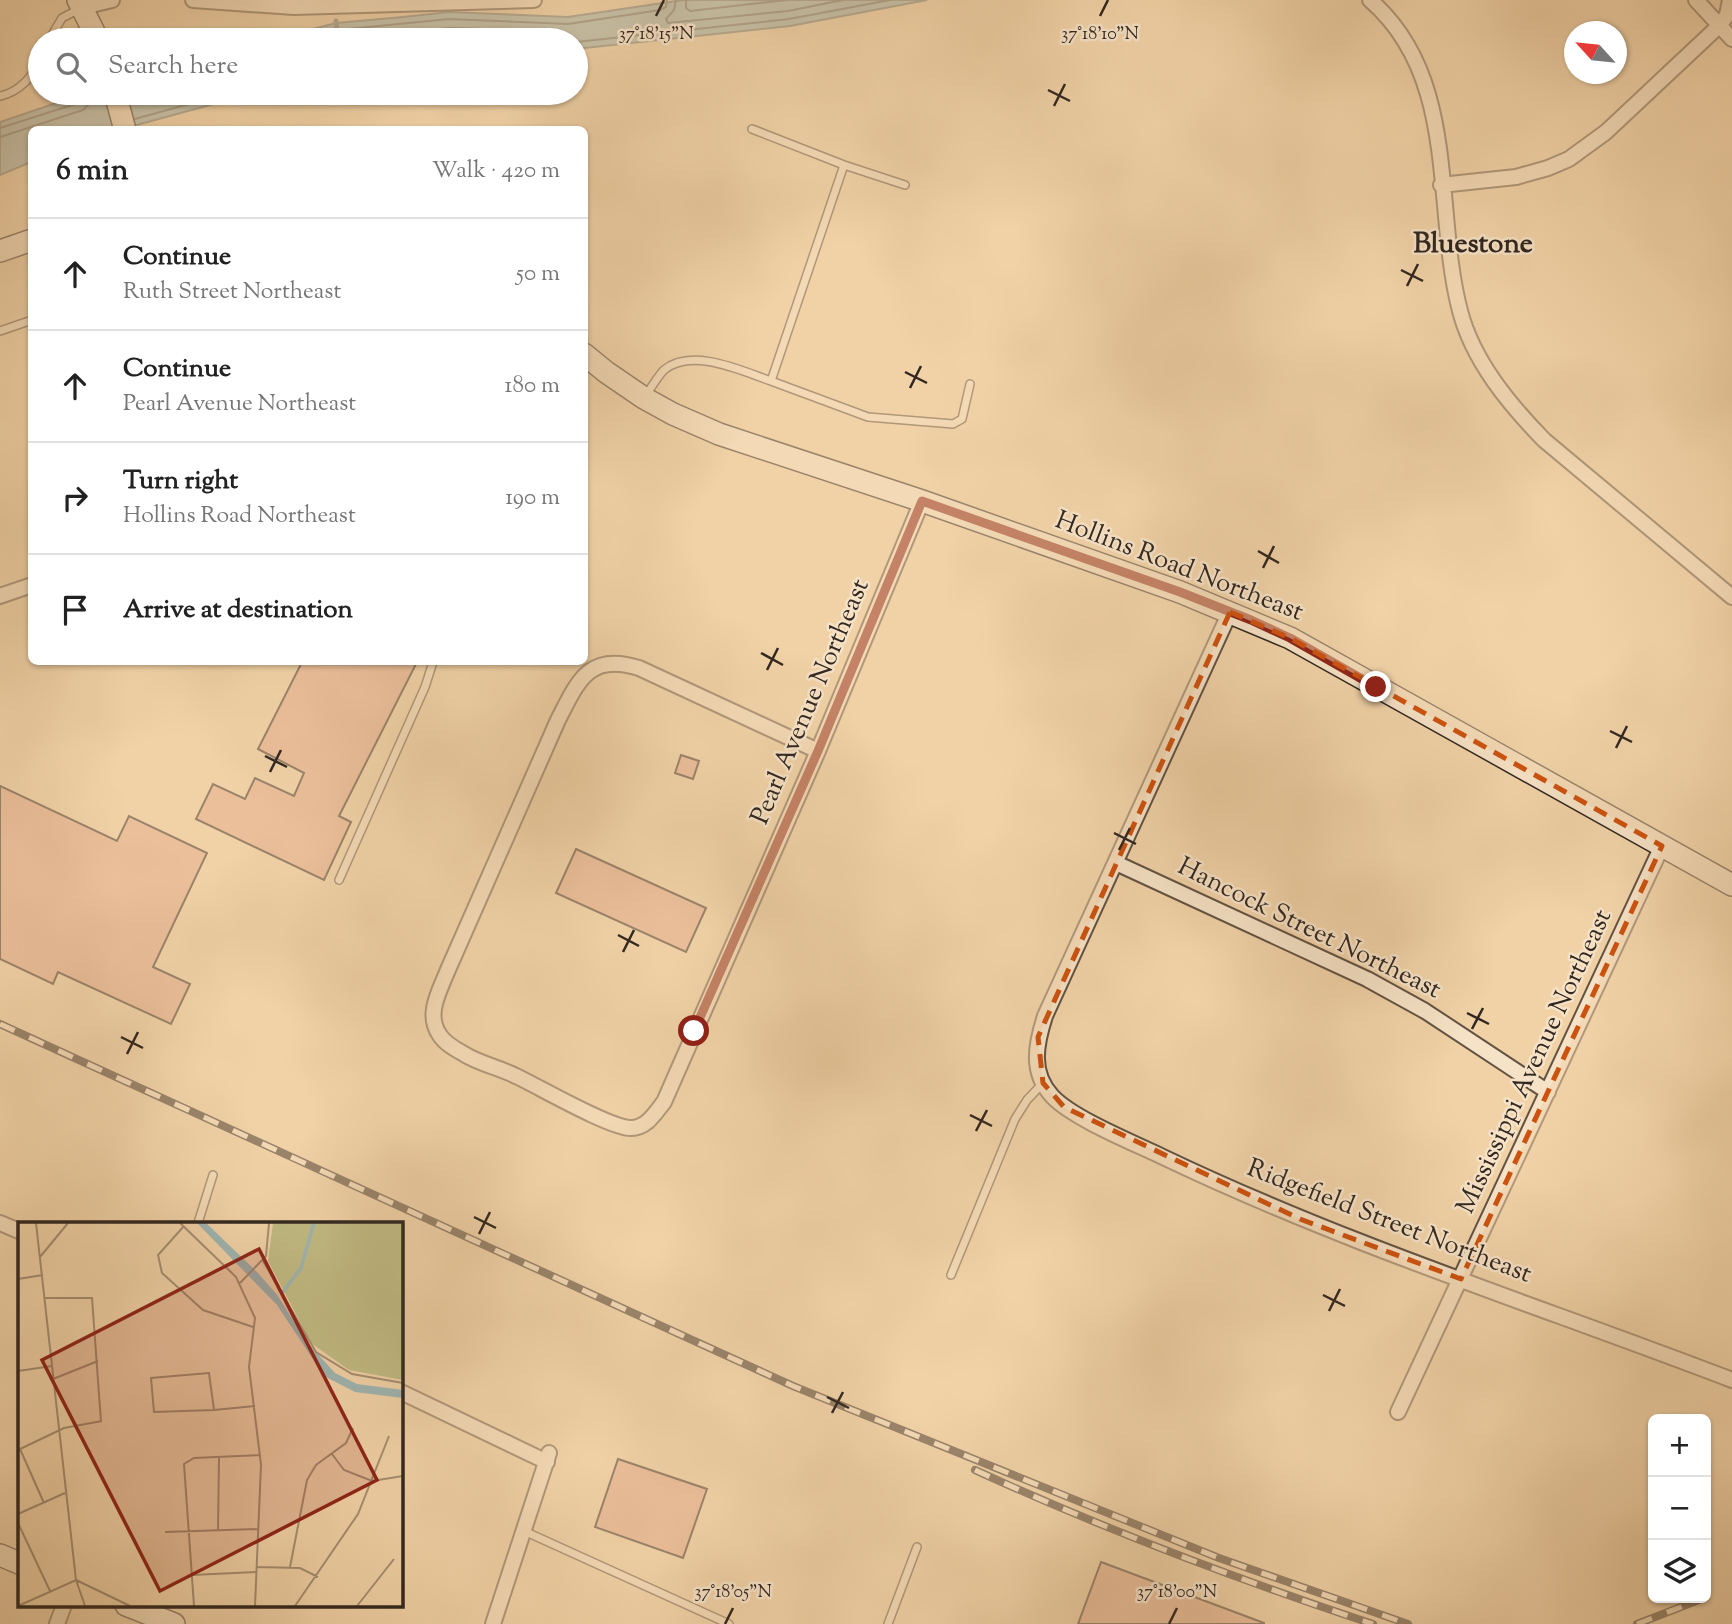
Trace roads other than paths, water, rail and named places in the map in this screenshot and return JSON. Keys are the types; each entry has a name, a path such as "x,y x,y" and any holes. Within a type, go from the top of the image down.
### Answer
{"main road":[{"path":"80,4 92,28"},
{"path":"118,105 124,126"},
{"path":"0,251 28,241"},
{"name":"Hollins Road Northeast","path":"588,357 644,398 719,434 922,501 1230,612 1290,638 1732,885"},
{"path":"0,1555 18,1563"},
{"path":"132,1606 151,1609 174,1624"}],"street":[{"path":"80,4 112,0"},
{"path":"193,0 294,7 359,3 534,0"},
{"path":"1370,0 1399,31 1420,68 1431,101 1438,136 1441,186 1460,312 1479,357 1519,415 1544,440 1732,597"},
{"path":"1696,0 1732,39"},
{"path":"1441,186 1516,177 1569,159 1606,132 1720,25 1727,15 1730,0"},
{"name":"Pearl Avenue Northeast","path":"818,751 639,668 615,662 588,671 578,680 456,953 434,1009 438,1033 446,1043 466,1056 516,1076 622,1127 643,1125 652,1118 664,1102 818,751 922,501"},
{"path":"0,596 28,586"},
{"path":"1043,1083 1035,1053 1045,1016 1230,612"},
{"name":"Mississippi Avenue Northeast","path":"1398,1412 1662,846"},
{"name":"Hancock Street Northeast","path":"1116,863 1367,979 1425,1011 1548,1092"},
{"name":"Ridgefield Street Northeast","path":"1043,1083 1064,1107 1176,1163 1322,1228 1732,1380"},
{"path":"0,1223 18,1231"},
{"path":"402,1392 548,1458 493,1624"},
{"path":"57,1624 64,1606"}],"lane":[{"path":"56,28 62,18 80,4"},
{"path":"0,96 8,95 28,80"},
{"path":"752,130 905,185"},
{"path":"771,381 844,165"},
{"path":"0,331 28,321"},
{"path":"644,398 665,370 686,360 721,363 868,417 953,424 962,419 970,384"},
{"path":"339,880 425,687 432,665"},
{"path":"951,1275 1015,1119 1027,1100 1043,1083"},
{"path":"198,1222 213,1175"},
{"path":"524,1531 729,1624"},
{"path":"888,1624 917,1547"}],"water":[{"path":"683,0 927,0 790,26 588,48 588,28 317,28 336,23 449,12 568,17"},
{"path":"50,105 210,105 133,126 28,126 28,163 0,175 0,122"}],"waterway":[{"path":"336,21 337,28"}],"railway":[{"path":"0,1024 793,1386 1219,1558 1408,1624"},
{"path":"975,1470 1172,1553 1373,1624"},
{"path":"1637,1624 1691,1603"}],"district":[{"name":"Bluestone","path":"1473,245"}]}
